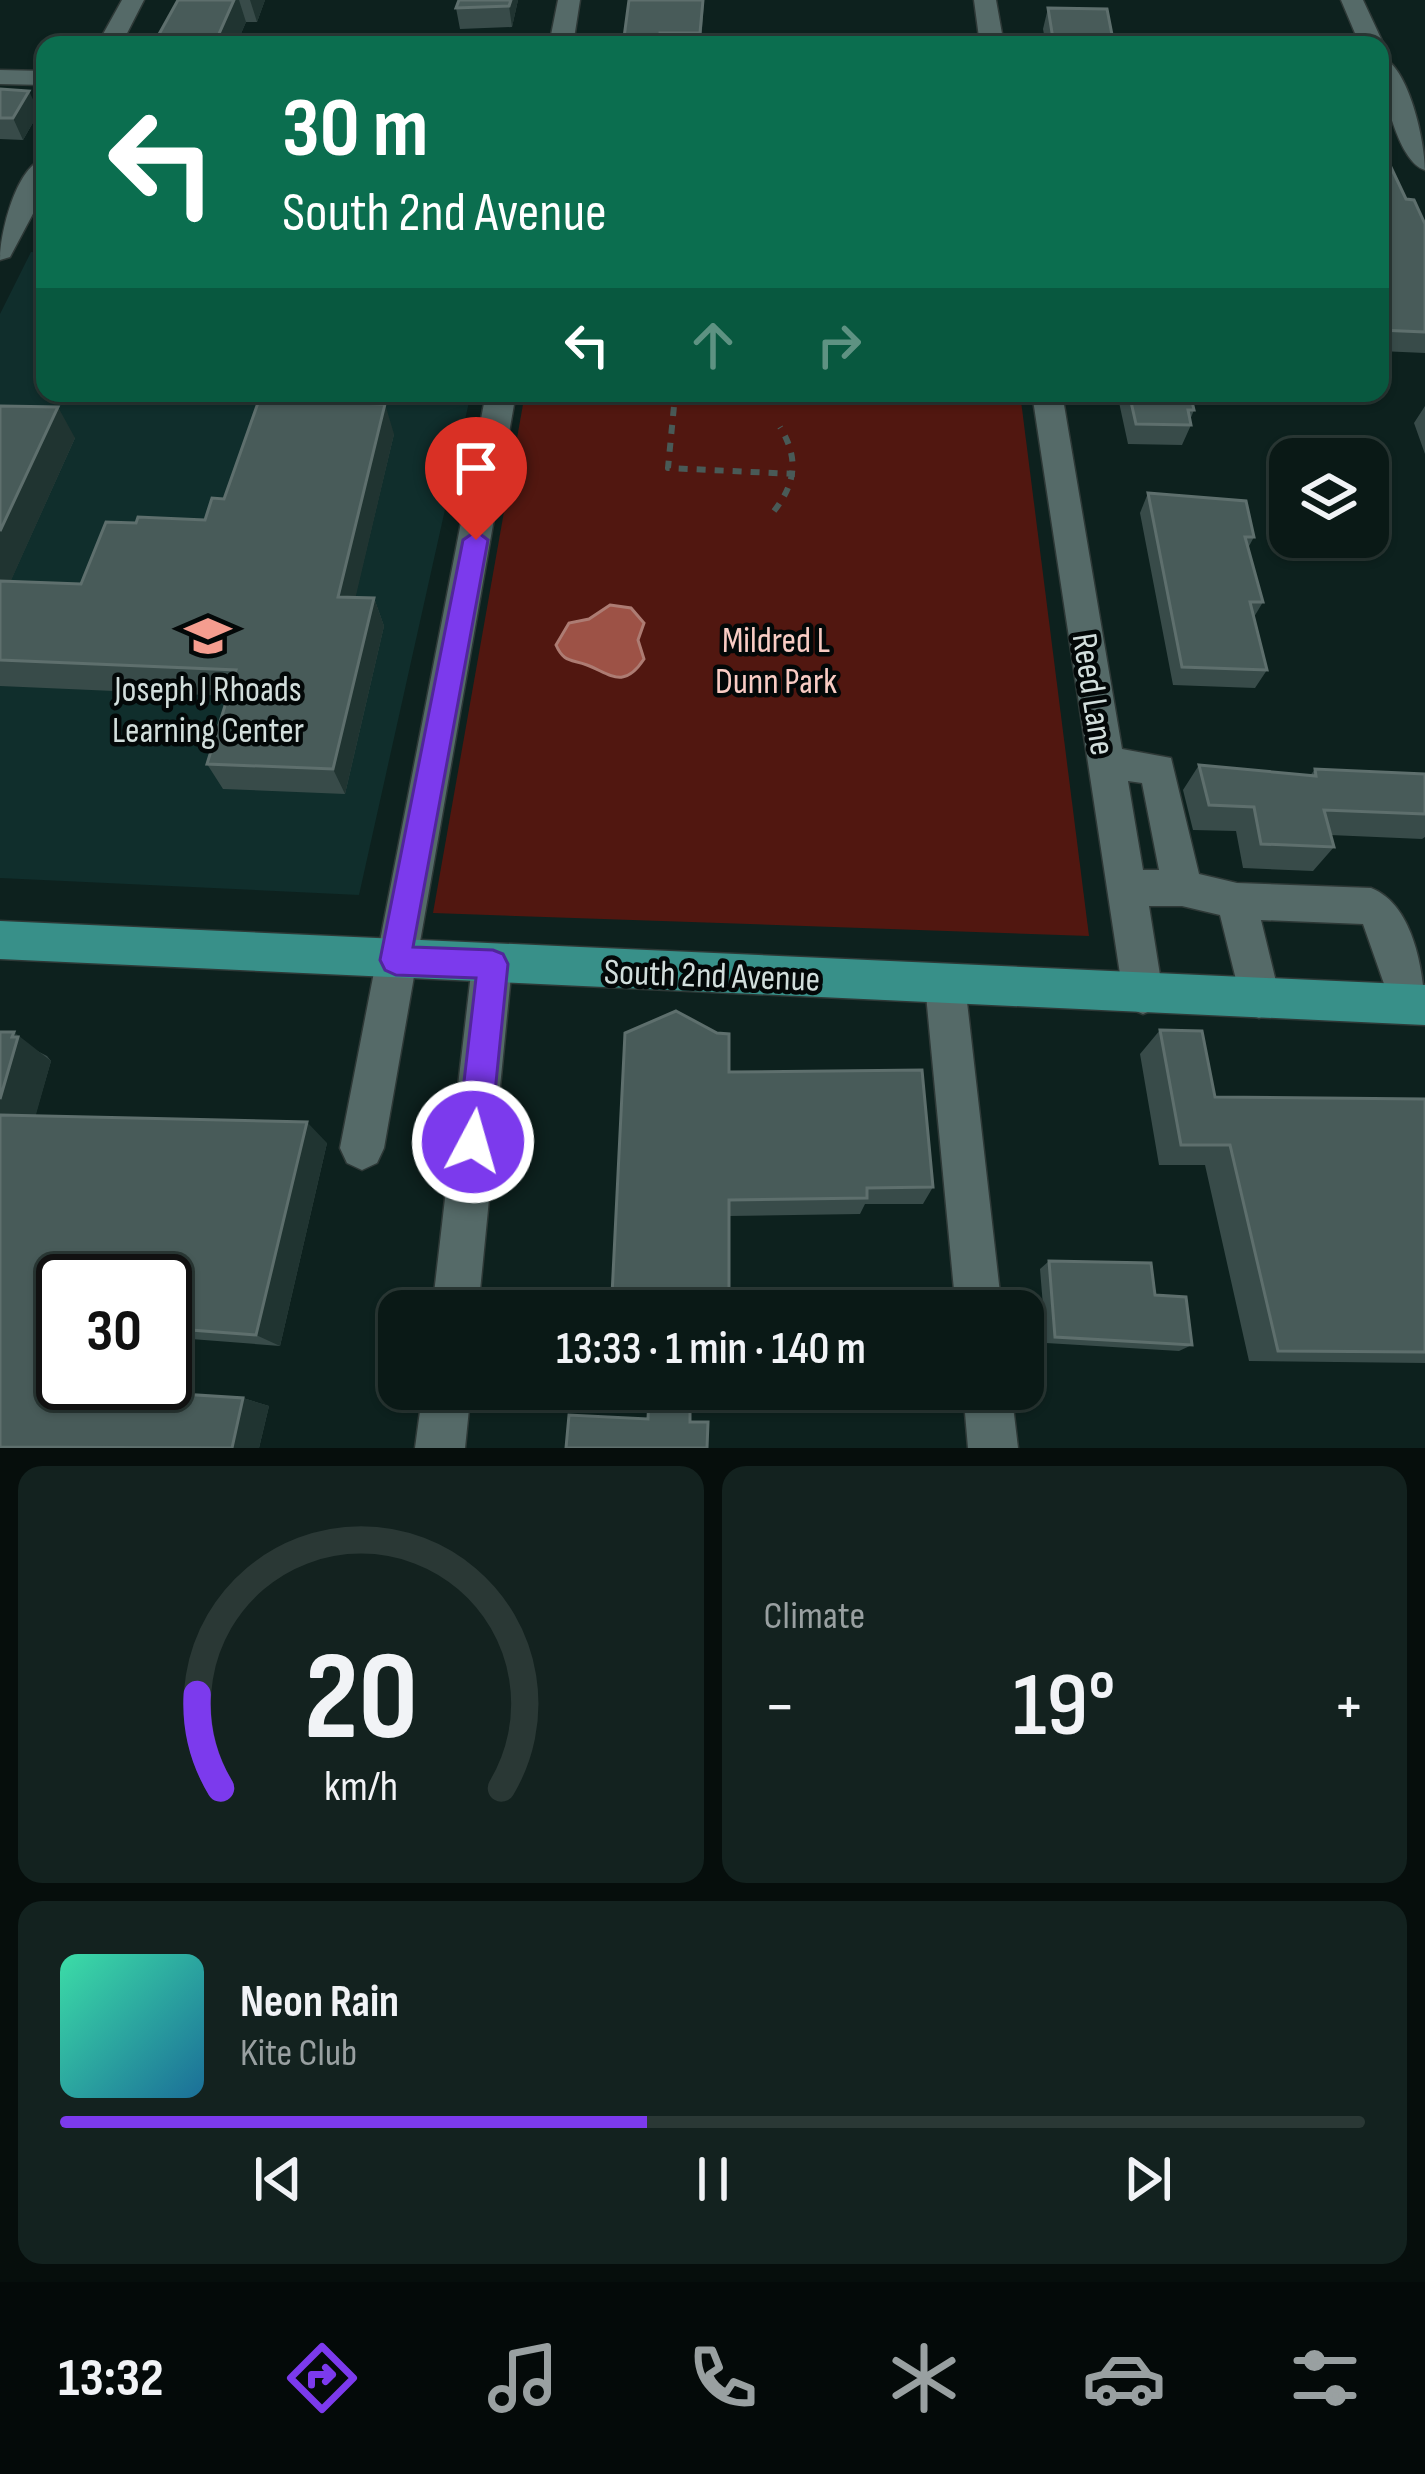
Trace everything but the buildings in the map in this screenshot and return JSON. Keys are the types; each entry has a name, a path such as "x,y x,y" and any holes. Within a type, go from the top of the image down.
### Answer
{"main road":[{"name":"South 2nd Avenue","path":"0,940 1418,1005"}],"street":[{"path":"114,36 134,0"},
{"path":"563,36 569,0"},
{"path":"985,0 991,36"},
{"path":"1352,0 1368,36"},
{"path":"0,77 36,78"},
{"path":"1389,83 1425,162"},
{"path":"0,251 36,183"},
{"path":"362,1148 499,402"},
{"name":"Reed Lane","path":"1048,402 1143,994"},
{"path":"1106,764 1158,769 1182,889"},
{"path":"1126,888 1182,889 1238,901 1371,906 1382,915 1418,1005"},
{"path":"1238,901 1259,998"},
{"path":"457,1290 493,964"},
{"path":"945,984 978,1290"},
{"path":"440,1448 445,1410"},
{"path":"989,1410 994,1448"}],"path":[{"path":"677,402 668,468 794,474"},
{"path":"774,511 794,474 793,449 780,427"}],"shaded area":[{"name":"Joseph J Rhoads Learning Center","path":"31,252 36,252 36,402 469,402 359,895 0,878 0,314"},
{"path":"610,605 631,608 644,623 638,640 644,659 623,677 568,660 556,645 569,623 589,619"}],"green space":[{"name":"Mildred L Dunn Park","path":"523,402 1021,402 1089,936 433,913"}],"place":[{"name":"Joseph J Rhoads Learning Center","path":"208,636"}],"route":[{"path":"473,1142 493,964 396,960 476,540"}]}
